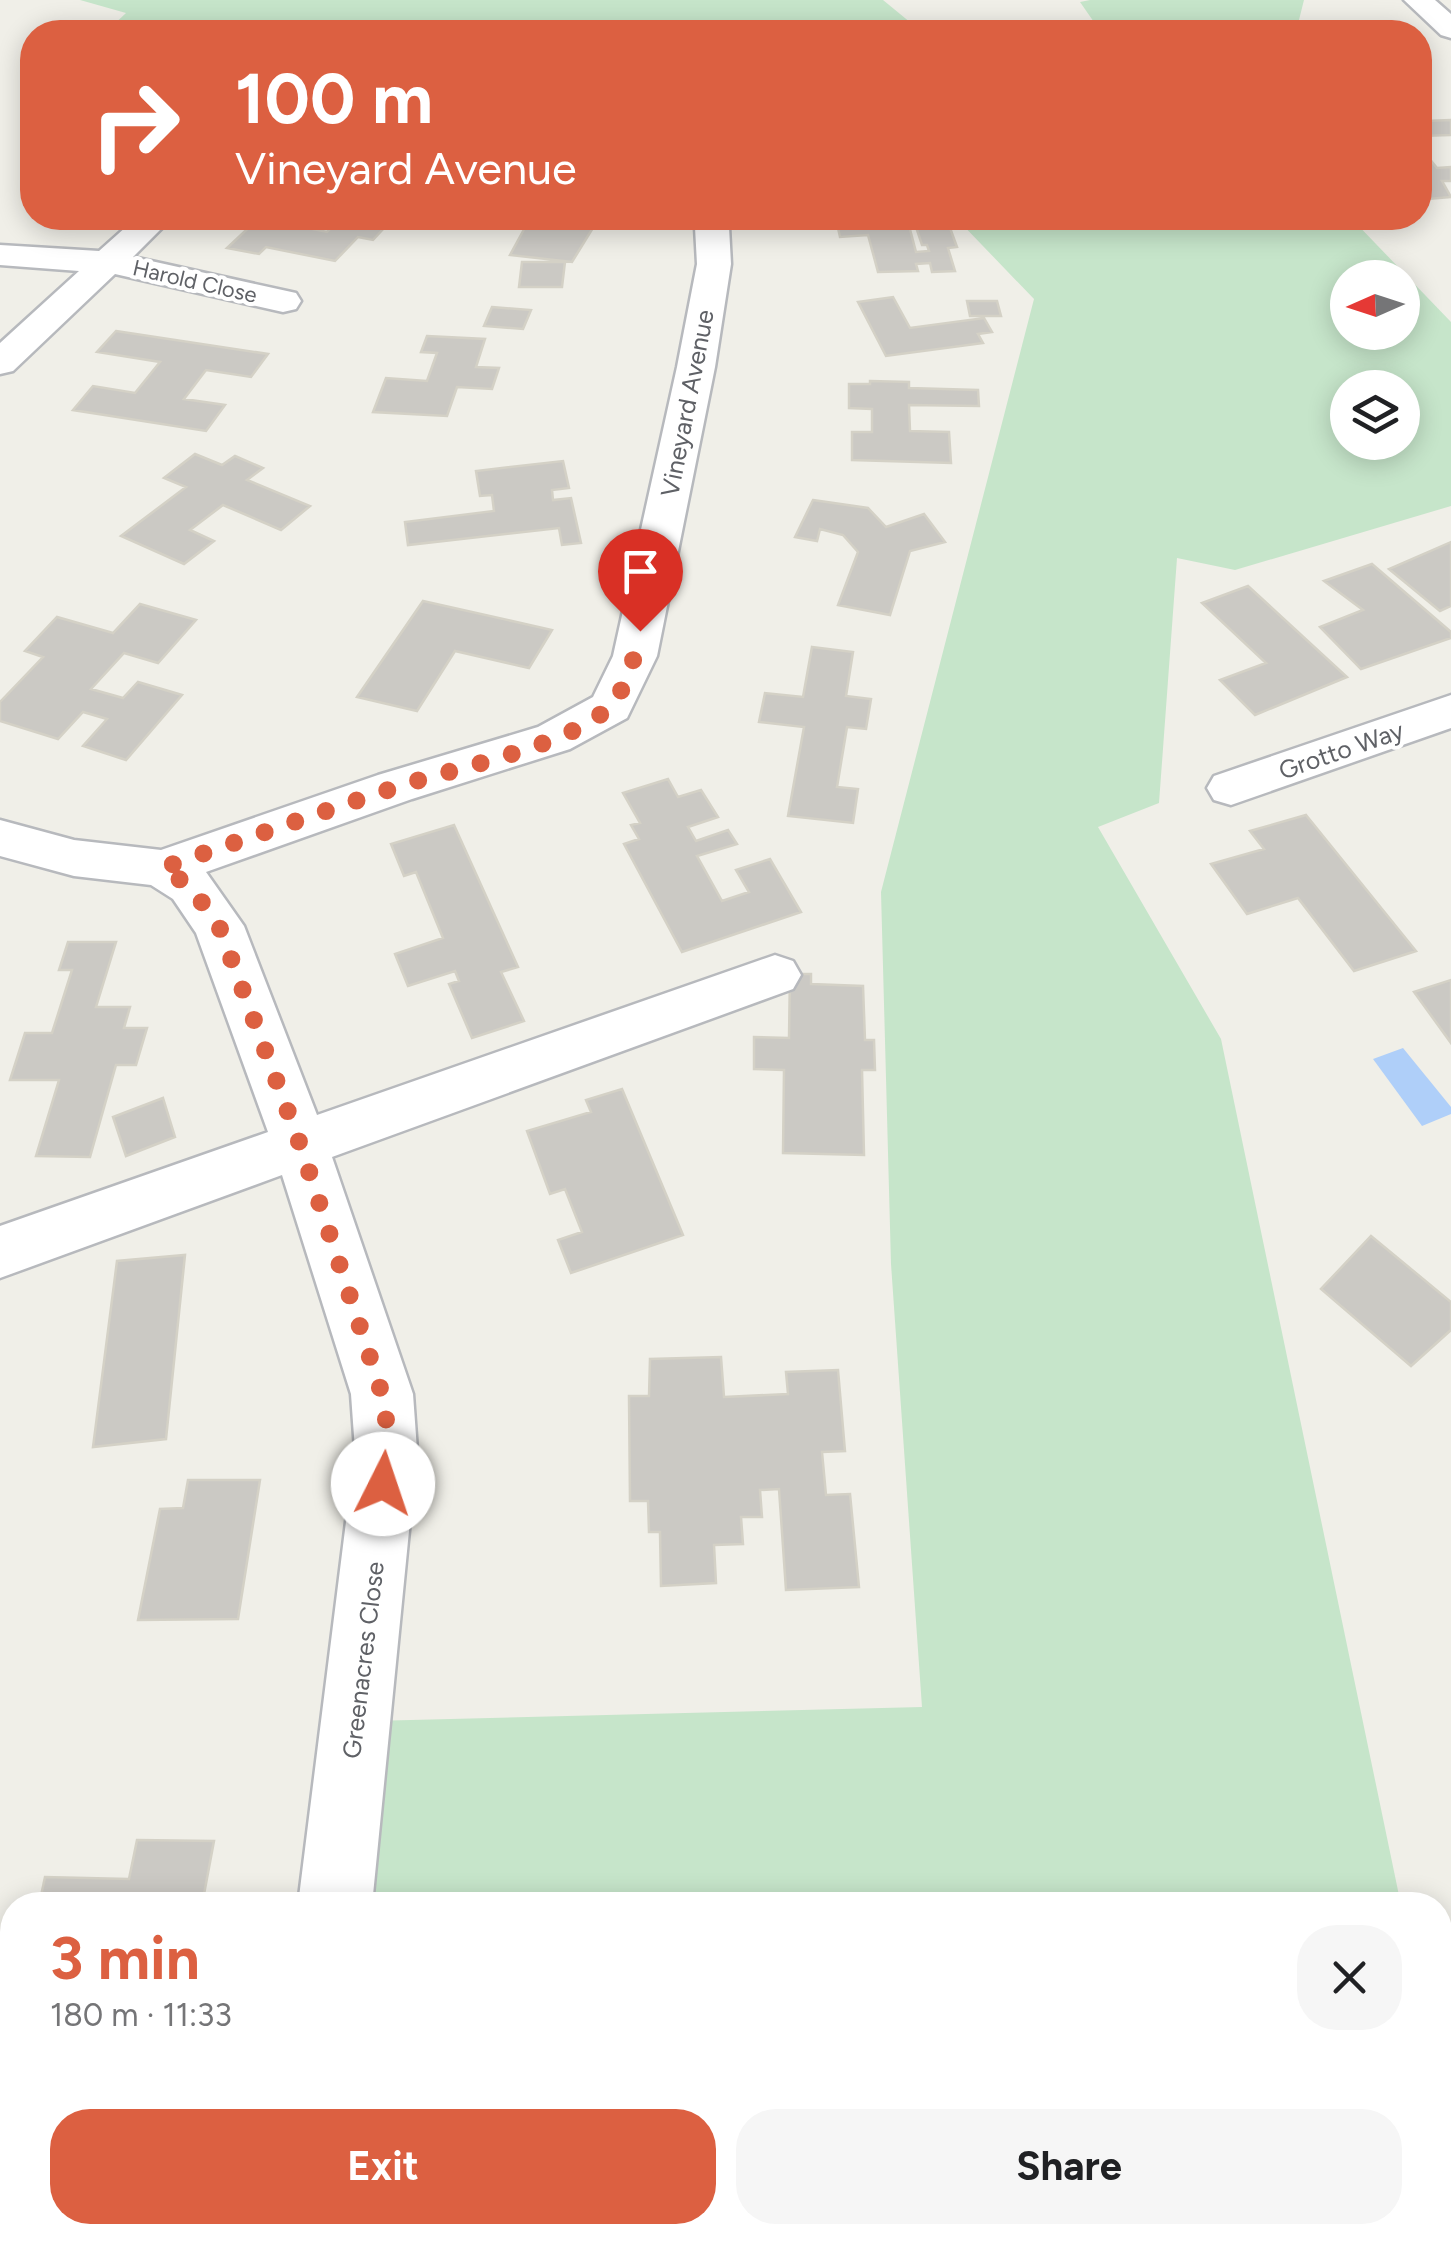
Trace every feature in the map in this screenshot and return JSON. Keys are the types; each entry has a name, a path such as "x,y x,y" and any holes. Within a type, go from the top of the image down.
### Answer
{"street":[{"path":"1418,0 1451,29"},
{"path":"0,362 142,230"},
{"name":"Vineyard Avenue","path":"0,838 74,858 162,868 395,787 554,738 610,707 635,656 714,264 712,230"},
{"name":"Harold Close","path":"0,256 106,262 283,301"},
{"name":"Grotto Way","path":"1231,788 1451,712"},
{"name":"Greenacres Close","path":"162,868 190,886 219,926 301,1147 372,1360 387,1426 337,1892"},
{"path":"0,1252 776,975"}],"green space":[{"path":"80,0 883,0 907,20 119,20 126,13"},
{"path":"1304,0 1299,20 1093,20 1080,2"},
{"path":"968,230 1363,230 1391,260 1330,260 1330,350 1420,350 1420,290 1451,322 1451,506 1235,570 1177,558 1159,803 1098,827 1221,1039 1398,1892 354,1892 371,1721 922,1707 891,1264 881,892 1034,299"}],"water":[{"path":"1403,1048 1451,1107 1451,1114 1422,1126 1373,1059"}],"building":[{"path":"1451,120 1451,135 1432,136 1432,121"},
{"path":"1432,162 1437,168 1451,167 1451,181 1442,181 1451,197 1432,199"},
{"path":"246,230 382,230 373,240 358,237 335,261 266,247 259,254 227,248"},
{"path":"524,230 592,230 572,262 510,255"},
{"path":"838,230 910,230 916,252 929,251 927,245 922,245 917,230 951,230 957,247 948,248 955,271 932,272 930,263 916,264 918,271 878,272 868,235 840,237"},
{"path":"522,262 565,262 562,287 519,287"},
{"path":"893,297 910,328 984,318 992,332 978,334 983,343 886,356 858,302"},
{"path":"967,301 997,301 1001,316 970,316"},
{"path":"492,307 531,310 523,329 484,326"},
{"path":"116,331 268,354 251,377 206,370 184,399 225,405 206,431 73,410 93,386 135,393 160,362 97,352"},
{"path":"427,336 485,339 476,367 499,368 492,389 457,387 447,416 373,412 386,378 427,381 437,353 421,352"},
{"path":"909,382 909,388 978,390 979,406 909,405 910,431 949,432 951,463 852,460 852,432 872,432 872,409 849,408 849,384"},
{"path":"195,454 222,465 235,456 263,468 247,480 310,506 281,530 223,505 190,530 214,541 184,564 121,536 186,487 164,478"},
{"path":"563,461 569,488 552,490 553,500 571,498 581,543 562,545 559,528 408,545 405,522 494,511 492,495 480,496 476,471"},
{"path":"813,500 868,508 886,527 924,514 945,542 910,551 890,615 838,605 858,552 843,535 820,529 817,541 795,537"},
{"path":"1451,542 1451,606 1440,611 1389,569"},
{"path":"1372,564 1451,632 1451,638 1361,669 1320,627 1363,610 1324,581"},
{"path":"1248,586 1347,677 1255,715 1220,680 1266,663 1202,603"},
{"path":"423,601 552,630 529,668 455,651 417,711 357,697"},
{"path":"140,604 196,620 158,663 124,653 91,689 123,698 138,682 182,695 126,760 83,746 107,719 83,712 58,739 0,721 0,702 43,657 25,651 57,617 113,633"},
{"path":"812,647 853,652 846,696 871,699 866,729 847,727 837,787 858,789 853,823 788,816 804,727 759,722 765,693 803,697"},
{"path":"668,779 678,797 701,790 718,817 688,827 696,841 728,830 737,844 697,856 722,901 749,892 736,870 770,859 801,912 682,952 624,844 639,839 631,825 640,823 623,793"},
{"path":"1306,815 1416,951 1354,971 1298,898 1247,914 1211,864 1264,849 1250,831"},
{"path":"454,825 518,967 501,972 524,1021 472,1038 449,984 459,981 455,971 408,986 395,954 443,938 416,872 404,876 391,844"},
{"path":"68,942 116,942 96,1007 130,1007 124,1028 147,1028 136,1065 116,1065 90,1157 36,1156 59,1080 10,1080 25,1033 52,1033 72,970 59,970"},
{"path":"790,974 811,974 811,984 863,986 865,1040 874,1040 875,1070 862,1070 864,1155 783,1153 784,1070 754,1069 754,1037 789,1038"},
{"path":"1451,980 1451,1043 1414,992"},
{"path":"622,1089 683,1235 571,1273 558,1240 582,1232 565,1189 550,1194 527,1131 591,1112 586,1100"},
{"path":"163,1098 175,1137 126,1156 113,1117"},
{"path":"1371,1236 1451,1302 1451,1330 1411,1366 1321,1289"},
{"path":"185,1255 166,1439 93,1447 117,1261"},
{"path":"721,1357 724,1397 788,1394 786,1372 838,1370 845,1451 822,1452 826,1495 850,1494 859,1587 786,1590 779,1489 760,1490 762,1517 741,1517 743,1544 714,1545 716,1583 661,1586 660,1532 649,1532 648,1501 630,1501 629,1396 649,1396 650,1359"},
{"path":"188,1480 260,1480 238,1619 138,1620 160,1509 183,1508"},
{"path":"137,1840 214,1841 204,1892 42,1892 45,1877 129,1879"}],"route":[{"path":"383,1484 387,1426 382,1394 301,1147 219,926 190,886 162,868 395,787 554,738 596,718 620,693 640,631"}]}
